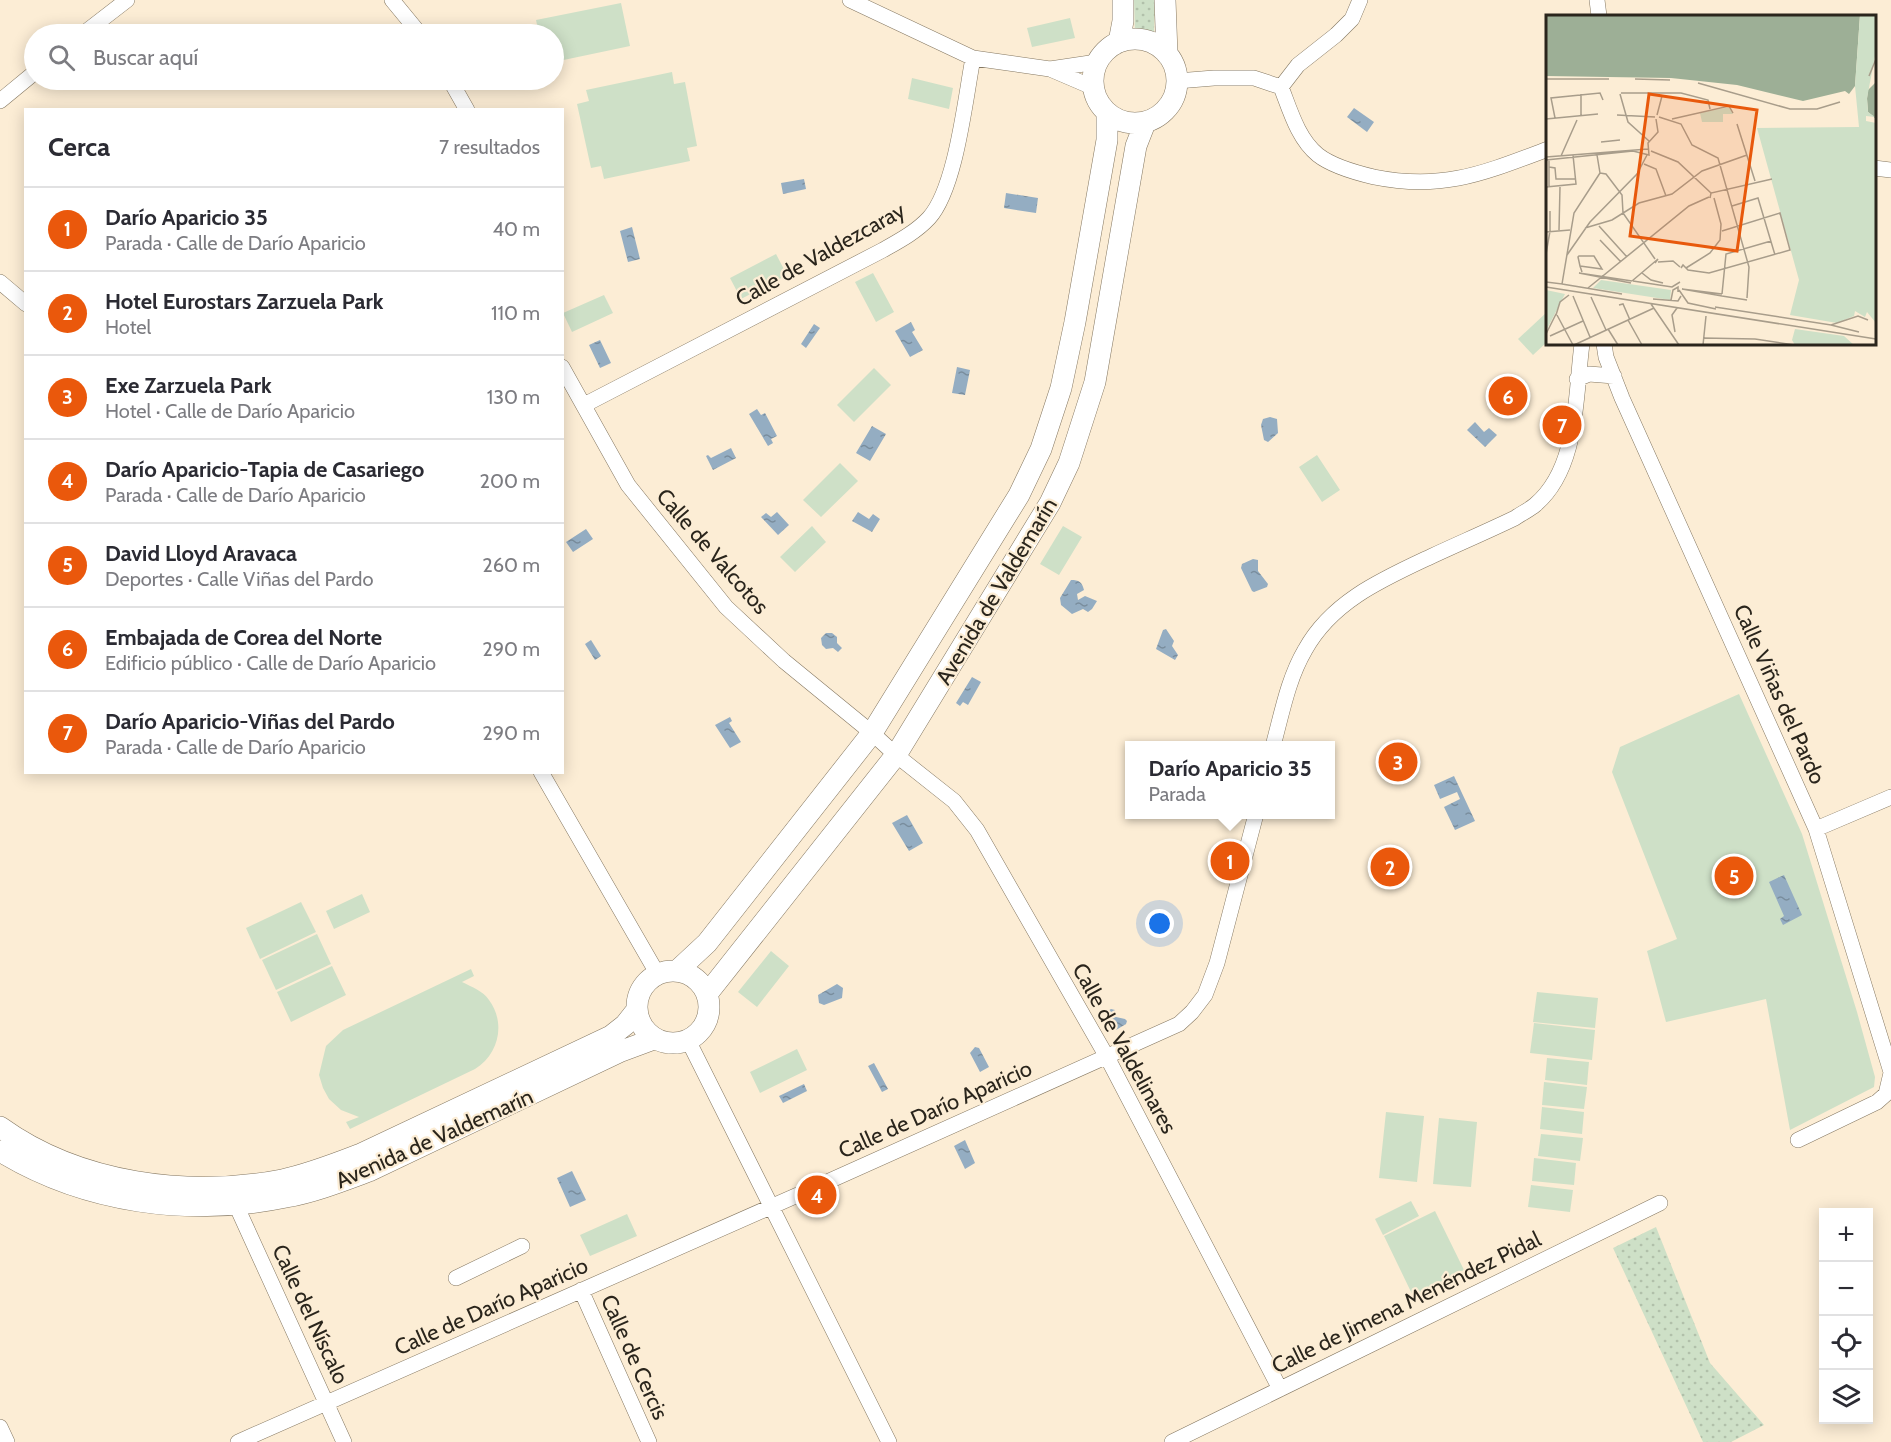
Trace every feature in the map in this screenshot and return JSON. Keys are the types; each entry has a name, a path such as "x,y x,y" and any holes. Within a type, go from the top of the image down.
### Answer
{"street":[{"path":"96,24 127,0"},
{"path":"392,0 412,24"},
{"path":"850,0 973,58 1050,69 1092,87"},
{"path":"1119,42 1123,21 1123,0"},
{"path":"1165,0 1167,54"},
{"path":"1281,87 1298,65 1336,35 1352,18 1360,0"},
{"path":"1597,0 1599,15"},
{"path":"1136,39 1148,41 1167,54 1174,66 1177,81 1175,94 1168,108 1158,118 1145,123 1124,123 1107,114 1098,103 1092,87 1092,75 1096,62 1104,51 1119,42 1136,39"},
{"name":"Calle de Valdezcaray","path":"584,405 907,237 929,218 942,197 951,174 973,58"},
{"path":"1050,69 1096,62"},
{"path":"1177,81 1254,78 1281,87 1299,131 1318,155 1354,173 1414,183 1458,180 1496,169 1546,150"},
{"path":"0,100 24,81"},
{"path":"455,90 465,108"},
{"name":"Avenida de Valdemarín","path":"678,970 707,943 872,733 1019,495 1041,449 1061,388 1107,140 1107,114"},
{"name":"Avenida de Valdemarín","path":"707,994 896,755 1044,513 1069,463 1095,382 1136,146 1145,123"},
{"path":"1876,168 1891,170"},
{"path":"0,282 24,302"},
{"path":"1274,741 1291,679 1305,648 1336,610 1384,578 1515,518 1535,504 1550,488 1561,471 1568,452 1581,349 1605,350"},
{"name":"Calle Viñas del Pardo","path":"1605,350 1622,398 1816,829 1891,1072 1886,1094 1877,1101 1798,1140"},
{"name":"Calle de Valcotos","path":"564,371 628,485 726,607 784,661 896,755"},
{"path":"1577,379 1589,374 1614,376"},
{"name":"Calle de Valdelinares","path":"896,755 954,801 977,830 1107,1057 1280,1389"},
{"path":"542,774 657,974"},
{"path":"1816,829 1891,797"},
{"name":"Calle de Darío Aparicio","path":"238,1442 1179,1024 1205,995 1217,963 1255,819"},
{"path":"678,970 694,977 701,984 707,994 709,1008 704,1025 688,1040 676,1043 663,1042 654,1039 642,1027 636,1011 638,996 642,986 657,974 678,970"},
{"name":"Avenida de Valdemarín","path":"0,1127 58,1159 108,1176 198,1188 236,1187 283,1180 322,1170 361,1154 611,1036 625,1025 636,1011"},
{"name":"Avenida de Valdemarín","path":"0,1150 54,1178 105,1194 152,1203 199,1207 286,1197 369,1172 619,1052 654,1039"},
{"path":"688,1040 889,1442"},
{"name":"Calle de Jimena Menéndez Pidal","path":"1172,1442 1660,1203"},
{"name":"Calle del Níscalo","path":"236,1204 344,1442"},
{"path":"456,1278 522,1246"},
{"name":"Calle de Cercis","path":"581,1290 649,1442"},
{"path":"0,1427 7,1442"}],"green space":[{"path":"1134,0 1155,0 1154,35 1135,34"},
{"path":"621,3 630,46 564,60 564,24 537,24 536,20"},
{"path":"1070,18 1075,38 1032,47 1027,28"},
{"path":"672,72 674,84 685,82 697,146 687,148 690,161 604,179 601,166 591,168 577,104 589,101 586,90"},
{"path":"912,78 953,88 949,109 908,99"},
{"path":"776,254 787,275 741,299 730,278"},
{"path":"873,273 894,312 876,322 855,282"},
{"path":"604,295 613,313 572,332 564,313"},
{"path":"1546,313 1546,343 1533,355 1518,339"},
{"path":"874,368 891,385 854,422 837,405"},
{"path":"1317,455 1340,490 1322,502 1299,467"},
{"path":"840,463 858,481 821,517 803,500"},
{"path":"812,526 826,542 795,572 780,557"},
{"path":"1063,526 1082,537 1059,575 1040,564"},
{"path":"1739,694 1802,834 1875,1077 1874,1087 1790,1130 1766,999 1666,1022 1647,951 1677,939 1612,772 1620,747"},
{"path":"362,894 370,912 334,929 326,911"},
{"path":"301,902 316,932 260,959 246,928"},
{"path":"317,934 331,964 276,990 262,960"},
{"path":"771,951 789,966 757,1007 738,992"},
{"path":"332,966 346,995 291,1022 277,992"},
{"path":"471,969 474,976 462,982 487,997 497,1018 497,1038 490,1055 475,1069 350,1129 346,1122 359,1117 341,1110 329,1099 319,1075 326,1046 343,1030"},
{"path":"1537,992 1598,998 1595,1028 1533,1022"},
{"path":"1534,1023 1595,1030 1592,1060 1530,1053"},
{"path":"797,1049 807,1070 760,1093 750,1072"},
{"path":"1547,1058 1589,1062 1587,1085 1545,1080"},
{"path":"1544,1082 1587,1087 1584,1109 1542,1105"},
{"path":"1542,1107 1584,1112 1582,1134 1540,1129"},
{"path":"1386,1112 1424,1116 1417,1182 1379,1178"},
{"path":"1439,1118 1477,1122 1471,1187 1433,1184"},
{"path":"1541,1134 1583,1138 1580,1161 1538,1156"},
{"path":"1534,1158 1576,1163 1574,1185 1532,1181"},
{"path":"1531,1185 1573,1190 1570,1212 1528,1207"},
{"path":"1411,1201 1419,1216 1383,1235 1375,1219"},
{"path":"1435,1211 1464,1270 1413,1296 1384,1236"},
{"path":"627,1214 637,1236 590,1256 580,1235"},
{"path":"1656,1227 1710,1363 1764,1425 1731,1442 1703,1442 1613,1248"}],"water":[{"path":"1354,108 1374,122 1367,132 1347,117"},
{"path":"804,179 806,189 783,194 781,183"},
{"path":"1006,193 1038,198 1036,213 1004,208"},
{"path":"632,227 640,259 628,262 620,231"},
{"path":"911,322 915,330 912,332 923,350 910,357 895,331"},
{"path":"814,324 820,328 806,348 801,344"},
{"path":"600,340 611,363 600,368 589,345"},
{"path":"957,367 970,370 965,395 952,393"},
{"path":"757,409 761,415 765,413 777,436 771,439 773,443 768,446 749,414"},
{"path":"1270,417 1277,419 1278,433 1268,442 1264,440 1261,425 1263,419"},
{"path":"1475,422 1484,432 1489,428 1497,435 1485,447 1467,430"},
{"path":"872,426 886,434 870,461 856,453"},
{"path":"731,448 736,458 713,470 706,456 711,458"},
{"path":"777,512 789,525 778,535 761,517 766,513 771,517"},
{"path":"858,512 869,519 873,514 880,519 872,532 852,521"},
{"path":"586,529 593,539 573,552 566,542"},
{"path":"1253,559 1258,560 1258,571 1268,584 1267,587 1254,592 1241,568 1242,564"},
{"path":"1071,580 1080,582 1083,587 1084,590 1077,594 1078,600 1085,596 1097,601 1088,612 1083,609 1072,614 1061,605 1060,598"},
{"path":"1166,629 1174,641 1172,646 1178,655 1175,660 1156,649 1163,630"},
{"path":"826,633 832,633 837,637 837,643 842,648 838,652 833,648 826,649 822,645 821,638"},
{"path":"591,640 601,656 595,660 585,644"},
{"path":"972,677 981,682 968,705 963,702 960,706 956,703"},
{"path":"730,717 732,721 729,723 741,742 730,748 715,725"},
{"path":"1454,776 1475,821 1455,830 1444,807 1460,799 1457,792 1440,799 1434,785"},
{"path":"907,815 923,843 909,851 892,823"},
{"path":"1784,875 1802,915 1783,925 1780,919 1784,916 1769,882"},
{"path":"837,984 843,988 842,998 824,1005 819,1003 818,995"},
{"path":"1111,1009 1115,1010 1116,1017 1127,1021 1116,1030 1106,1015 1106,1012"},
{"path":"975,1047 979,1048 989,1067 980,1072 970,1053"},
{"path":"874,1063 888,1089 882,1092 868,1066"},
{"path":"804,1084 807,1091 783,1103 779,1096"},
{"path":"965,1140 975,1163 965,1169 954,1146"},
{"path":"572,1171 586,1200 570,1207 557,1178"}],"place":[{"name":"Embajada de Corea del Norte","path":"1508,396"},
{"name":"Darío Aparicio-Viñas del Pardo","path":"1562,425"},
{"name":"Exe Zarzuela Park","path":"1398,762"},
{"name":"Darío Aparicio 35","path":"1230,861"},
{"name":"Hotel Eurostars Zarzuela Park","path":"1390,867"},
{"name":"David Lloyd Aravaca","path":"1734,876"},
{"name":"Darío Aparicio-Tapia de Casariego","path":"817,1195"}]}
